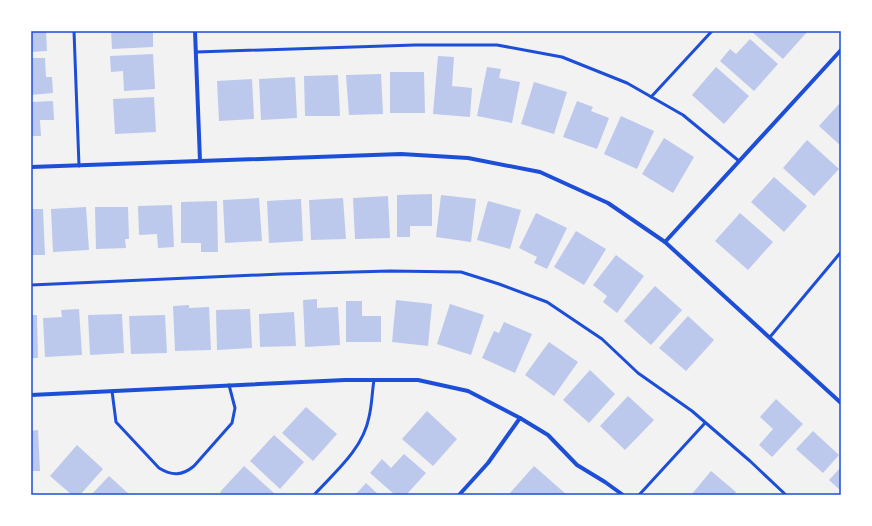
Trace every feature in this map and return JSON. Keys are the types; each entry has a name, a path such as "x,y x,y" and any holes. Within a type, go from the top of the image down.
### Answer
{"street":[{"path":"195,31 200,162"},
{"path":"665,242 841,50"},
{"path":"31,167 401,154 468,158 540,172 608,203 665,242 841,403"},
{"path":"31,395 345,380 418,380 468,391 520,418 548,436 577,464 623,495"},
{"path":"459,495 488,463 520,418"}],"lane":[{"path":"74,31 80,166"},
{"path":"651,97 712,31"},
{"path":"196,52 415,45 497,45 562,57 627,83 683,115 738,161"},
{"path":"770,337 841,252"},
{"path":"31,285 281,274 390,271 461,272 547,302 602,339 638,373 692,410 786,495"},
{"path":"314,495 350,456 361,440 369,418 374,380"},
{"path":"112,391 116,422 159,468 165,472 181,474 194,466 232,422 235,408 229,385"},
{"path":"640,495 705,423"}],"building":[{"path":"31,31 46,31 47,51 31,52"},
{"path":"111,31 153,31 153,47 112,49"},
{"path":"751,31 805,31 807,32 783,59"},
{"path":"750,39 778,64 754,91 720,61 730,49 736,54"},
{"path":"153,54 155,89 124,91 123,71 111,72 110,56"},
{"path":"438,56 454,57 452,86 472,88 470,117 433,114"},
{"path":"31,58 45,58 46,77 52,77 53,93 31,95"},
{"path":"487,67 501,69 499,78 520,82 512,123 477,116"},
{"path":"716,67 749,96 724,124 692,95"},
{"path":"390,72 424,72 425,113 390,113"},
{"path":"381,74 383,114 349,115 346,75"},
{"path":"338,75 340,116 305,116 304,76"},
{"path":"295,77 297,118 261,120 259,79"},
{"path":"252,79 254,119 219,121 217,81"},
{"path":"534,82 567,92 554,134 521,124"},
{"path":"154,97 156,132 115,134 113,99"},
{"path":"53,101 54,120 40,120 41,136 31,136 31,102"},
{"path":"577,101 593,107 591,111 609,118 597,149 563,137"},
{"path":"839,104 841,106 841,146 819,126"},
{"path":"621,116 654,131 637,169 604,154"},
{"path":"664,138 694,157 673,193 642,174"},
{"path":"807,140 839,169 814,196 783,168"},
{"path":"774,177 807,206 784,232 751,202"},
{"path":"432,194 432,226 410,226 410,237 397,237 397,195"},
{"path":"441,195 476,199 471,242 436,237"},
{"path":"388,196 390,238 355,239 353,198"},
{"path":"259,198 262,241 225,243 223,200"},
{"path":"343,198 346,239 311,240 309,200"},
{"path":"301,199 303,241 269,243 267,201"},
{"path":"217,201 218,252 201,252 201,243 181,243 181,202"},
{"path":"488,201 521,210 510,249 477,240"},
{"path":"172,205 174,247 158,248 157,234 139,235 138,206"},
{"path":"86,207 89,250 53,252 51,209"},
{"path":"95,207 128,207 129,239 125,239 126,248 96,249"},
{"path":"31,209 43,209 45,255 31,255"},
{"path":"536,213 567,228 547,269 534,263 537,257 519,248"},
{"path":"740,213 773,242 748,270 715,241"},
{"path":"576,231 606,249 584,285 554,267"},
{"path":"616,255 644,276 617,313 603,302 607,296 593,285"},
{"path":"655,286 682,310 651,345 624,321"},
{"path":"317,299 317,308 338,307 340,345 305,347 303,300"},
{"path":"396,300 432,304 428,346 392,342"},
{"path":"346,301 362,301 362,316 381,316 381,342 346,342"},
{"path":"450,304 484,315 471,355 437,344"},
{"path":"189,305 189,308 209,307 211,350 175,351 173,306"},
{"path":"79,309 82,355 45,357 43,318 62,317 61,310"},
{"path":"250,309 252,348 217,350 216,310"},
{"path":"294,312 296,346 260,347 259,314"},
{"path":"122,314 124,353 90,355 88,315"},
{"path":"31,315 37,315 38,358 31,358"},
{"path":"165,315 167,353 131,354 129,316"},
{"path":"688,316 714,340 686,371 659,348"},
{"path":"504,322 532,334 515,373 482,358 494,331 499,333"},
{"path":"549,342 578,362 554,396 525,375"},
{"path":"590,370 615,394 589,423 563,400"},
{"path":"628,396 654,420 625,450 600,426"},
{"path":"776,399 803,424 772,457 759,445 773,429 760,417"},
{"path":"306,407 337,434 313,461 282,433"},
{"path":"427,411 457,439 433,466 402,439"},
{"path":"38,430 40,471 31,471 31,431"},
{"path":"813,431 839,455 823,473 796,449"},
{"path":"274,435 304,462 280,489 250,461"},
{"path":"77,445 103,469 80,495 72,495 50,476"},
{"path":"404,454 426,473 406,495 395,495 370,473 382,459 391,468"},
{"path":"244,466 275,495 223,495 220,492"},
{"path":"534,466 567,495 512,495 510,493"},
{"path":"841,467 841,491 829,480"},
{"path":"711,471 736,492 734,495 692,494"},
{"path":"109,476 130,495 91,495"},
{"path":"366,483 379,495 355,495"}]}
